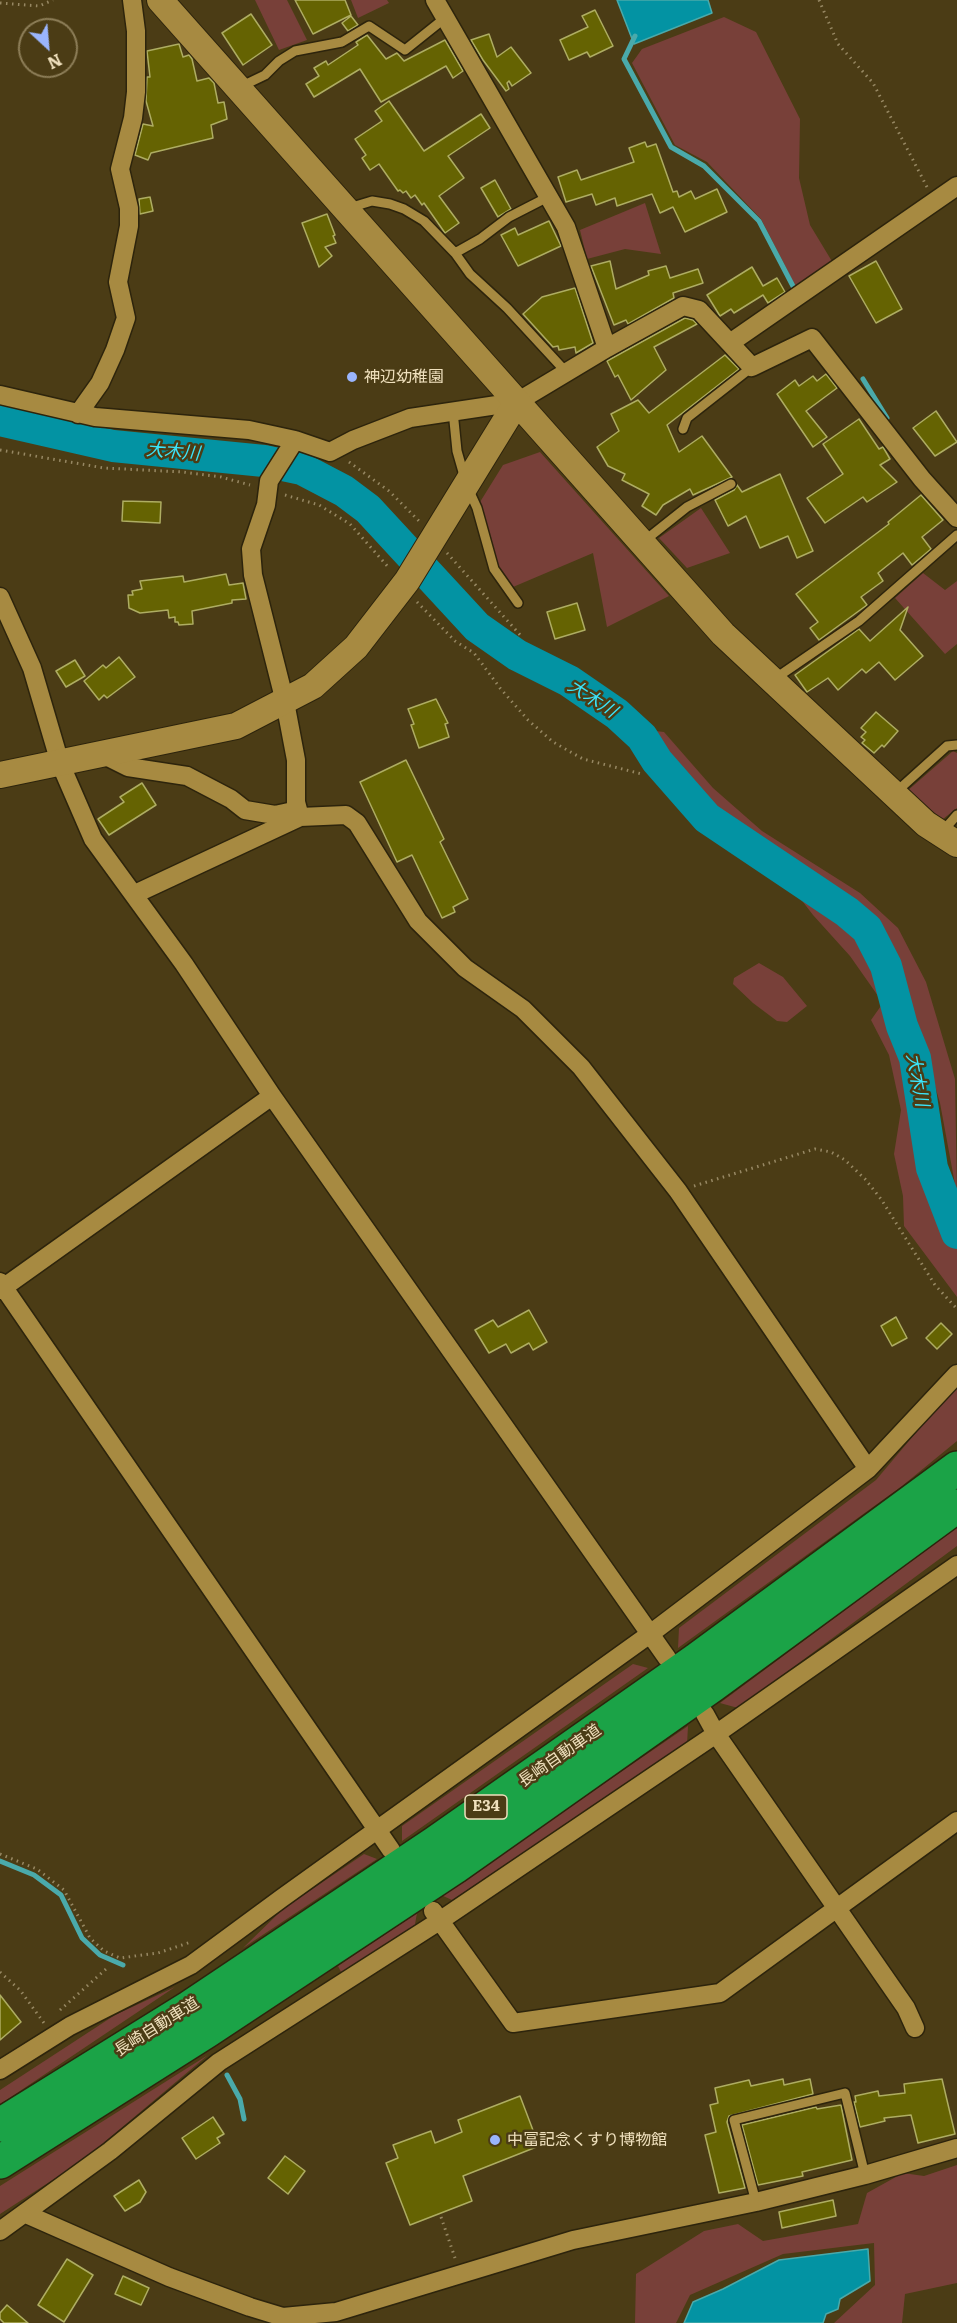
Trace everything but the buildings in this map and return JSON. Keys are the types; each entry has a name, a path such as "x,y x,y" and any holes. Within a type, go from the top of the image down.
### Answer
{"highway":[{"name":"長崎自動車道","path":"0,2125 190,2007 435,1843 696,1660 957,1468"},
{"name":"長崎自動車道","path":"0,2162 207,2031 455,1867 712,1685 957,1506"}],"street":[{"path":"78,414 99,383 115,350 126,318 118,282 129,226 129,208 120,169 133,118 136,92 136,32 132,0"},
{"path":"160,0 723,634 927,824 951,830"},
{"path":"435,0 566,227 607,348"},
{"path":"730,343 957,186"},
{"path":"0,395 78,414 239,429 330,452 353,440 410,418 517,402 683,306 699,310 752,368 812,338 922,478 957,518"},
{"path":"0,775 236,726 313,686 356,646 405,583 517,402"},
{"path":"293,443 268,486 266,505 251,549 253,575 285,702 296,760 296,802 299,814"},
{"path":"0,597 32,668 60,763 93,839 135,894 272,1096 667,1658"},
{"path":"102,754 128,767 187,776 231,799 245,810 275,815 346,815 357,823 418,921 465,968 523,1009 581,1067 678,1191 868,1469"},
{"path":"135,894 299,814"},
{"path":"272,1096 1,1287 391,1850"},
{"path":"0,2070 70,2026 191,1965 650,1634 868,1469 957,1374"},
{"path":"0,2231 110,2151 219,2062 437,1915 716,1734 957,1565"},
{"path":"705,1714 716,1734 906,2008 915,2028"},
{"path":"437,1915 513,2023 720,1993 957,1821"},
{"path":"26,2214 169,2277 281,2320 336,2312 573,2240 756,2202 865,2175 957,2148"}],"lane":[{"path":"239,87 265,75 279,61 295,51 342,42 369,26 405,50 446,18"},
{"path":"455,253 509,218 548,197"},
{"path":"346,208 372,201 404,209 424,221 455,253 470,274 507,308 567,373"},
{"path":"683,429 687,418 752,368"},
{"path":"453,411 457,451 467,486 477,508 494,569 518,603"},
{"path":"642,543 687,507 731,484"},
{"path":"773,680 817,652 859,621 957,535"},
{"path":"894,794 947,746 957,744"},
{"path":"756,2202 734,2120 845,2093 865,2175"}],"path":[{"path":"0,3 39,6 53,0"},
{"path":"819,0 838,44 873,83 935,202"},
{"path":"0,450 104,468 183,472 221,477 268,486 319,505 350,524 405,583 454,641 474,653 528,720 553,742 584,759 642,774"},
{"path":"678,1191 815,1149 831,1152 845,1160 865,1179 935,1285 957,1309"},
{"path":"0,1854 36,1869 64,1890 90,1938 104,1951 120,1958 158,1953 201,1937"},
{"path":"0,1972 20,1990 44,2023"},
{"path":"441,2217 461,2274"}],"shaded area":[{"path":"255,0 287,0 307,40 279,50"},
{"path":"351,0 387,0 389,3 358,18"},
{"path":"724,17 756,32 800,119 799,178 810,225 833,263 797,289 761,219 707,162 675,145 632,63 642,49"},
{"path":"645,203 661,254 625,249 587,259 580,230"},
{"path":"540,452 669,596 607,627 593,553 513,587 499,569 480,502 503,465"},
{"path":"701,508 730,553 687,568 659,538"},
{"path":"923,573 945,590 957,581 957,644 945,654 895,598"},
{"path":"647,730 664,732 713,788 762,831 860,893 898,928 926,982 955,1079 957,1195 940,1103 904,980 875,928 853,907 709,809 664,760"},
{"path":"953,751 957,753 957,808 943,819 906,792"},
{"path":"793,889 828,910 860,942 911,1065 923,1170 954,1245 957,1245 957,1297 904,1226 903,1196 894,1154 901,1110 889,1055 871,1020 883,1003 850,956"},
{"path":"759,963 783,977 807,1006 787,1022 777,1021 733,984 734,978"},
{"path":"957,1384 957,1441 902,1486 678,1648 679,1628 876,1480"},
{"path":"957,1527 957,1546 738,1708 720,1703"},
{"path":"633,1664 648,1668 402,1841 402,1826"},
{"path":"688,1726 687,1745 452,1900 441,1895"},
{"path":"364,1854 377,1859 243,1948 283,1909"},
{"path":"417,1913 414,1930 342,1974 338,1966"},
{"path":"175,1987 0,2104 0,2090 115,2015"},
{"path":"208,2055 82,2161 0,2214 0,2186"},
{"path":"957,2165 957,2283 905,2294 902,2323 834,2323 875,2285 874,2243 783,2254 690,2295 676,2323 635,2323 636,2274 704,2231 738,2224 763,2241 858,2224 867,2193 903,2173 924,2176"}],"water":[{"path":"617,0 708,0 712,13 634,44"},
{"path":"868,2249 870,2281 840,2299 838,2309 826,2314 823,2323 684,2323 693,2302 779,2260"}],"waterway":[{"path":"635,36 624,59 671,147 704,166 759,221 795,290"},
{"path":"863,379 887,418"},
{"name":"大木川","path":"0,420 113,446 264,461 302,469 344,491 368,509 477,627 517,655 569,681 617,714 642,737 657,761 707,818 847,912 867,929 886,966 902,1026 915,1058 932,1168 957,1233"},
{"path":"0,1861 34,1875 61,1895 82,1938 100,1955 123,1965"},
{"path":"227,2075 240,2099 244,2119"}],"place":[{"name":"神辺幼稚園","path":"352,377"},
{"name":"中冨記念くすり博物館","path":"495,2140"}]}
